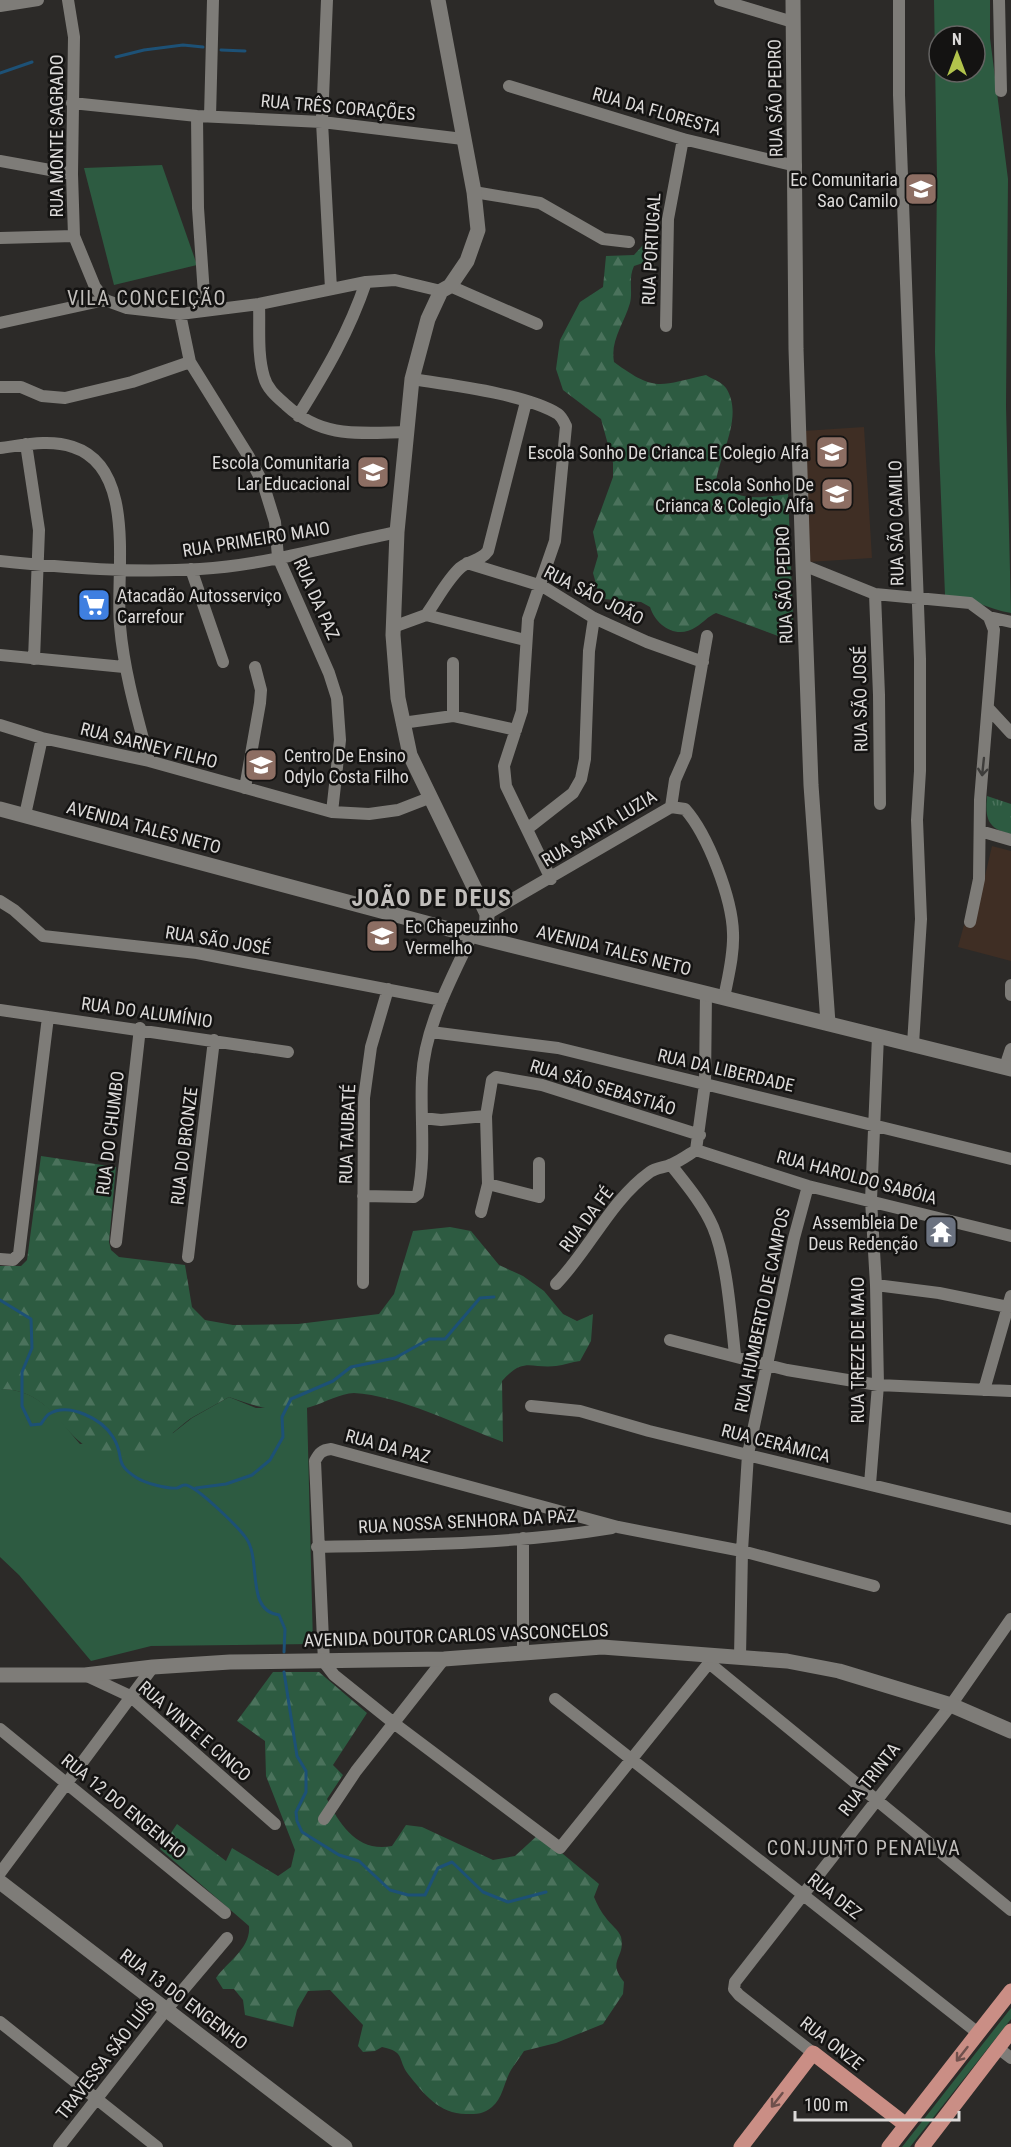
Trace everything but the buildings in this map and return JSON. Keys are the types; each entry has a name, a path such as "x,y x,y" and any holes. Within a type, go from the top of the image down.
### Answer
{"main road":[{"path":"889,2147 1011,1991"},
{"path":"928,2145 1011,2031"},
{"path":"741,2147 813,2054"},
{"name":"RUA ONZE","path":"813,2054 906,2125"}],"street":[{"path":"0,6 38,0"},
{"name":"RUA MONTE SAGRADO","path":"68,0 74,37 72,103 74,236 95,287 105,300"},
{"path":"205,309 198,208 213,0"},
{"path":"327,0 322,122 331,289"},
{"path":"363,1196 414,1197 419,1190 422,1076 430,1032 442,1000 479,937 487,914 410,755 402,723 393,627 398,532 412,379 428,319 445,288 467,261 474,247 478,230 474,192 438,0"},
{"path":"720,0 793,22"},
{"name":"RUA SÃO PEDRO","path":"793,0 796,349 803,565 811,785 828,1023"},
{"name":"RUA SÃO CAMILO","path":"899,0 899,95 914,485 916,600 920,659 920,771 917,820 921,919 913,1044"},
{"path":"999,0 1001,91"},
{"name":"RUA DA FLORESTA","path":"509,86 683,138 796,166"},
{"name":"RUA TRÊS CORAÇÕES","path":"72,103 203,117 322,122 463,139"},
{"name":"RUA PORTUGAL","path":"666,326 668,219 683,138"},
{"path":"0,161 72,174"},
{"path":"474,192 540,203 603,239 629,242"},
{"path":"0,238 74,236"},
{"path":"0,322 105,300 127,308 180,314 205,309 259,304 366,282 395,280 445,288 537,324"},
{"path":"298,416 336,357 354,318 366,282"},
{"path":"259,304 264,379 273,393 298,416 324,429 348,433 407,432"},
{"name":"RUA DA PAZ","path":"180,314 190,362 249,457 262,483 275,522 278,557 329,673 337,698 340,740 332,812"},
{"path":"0,387 21,387 42,396 65,398 132,382 190,362"},
{"path":"412,379 479,390 526,402 558,414 566,426 555,541 542,586 532,605 525,640 524,693 516,730 504,766 506,786 551,879"},
{"path":"426,615 451,578 467,563 484,556 488,551 526,402"},
{"path":"0,448 26,444 71,446 84,451 101,469 115,494 121,541 120,623 124,667 148,760"},
{"path":"26,444 39,530 34,659"},
{"name":"RUA PRIMEIRO MAIO","path":"0,561 119,571 191,569 278,557 398,532"},
{"name":"RUA SÃO JOÃO","path":"467,563 542,586 594,618 647,642 703,662"},
{"path":"803,565 875,594 916,600 970,603 989,618 1011,622"},
{"path":"191,569 223,662"},
{"name":"RUA SÃO JOSÉ","path":"875,594 880,804"},
{"path":"393,627 426,615 525,640"},
{"path":"527,829 573,793 581,779 585,759 589,651 594,618"},
{"path":"970,922 979,879 980,800 994,630 989,618"},
{"name":"RUA SANTA LUZIA","path":"487,914 551,879 671,807 675,780 686,755 707,636"},
{"path":"0,654 124,667"},
{"path":"453,663 453,716"},
{"path":"245,788 260,703 255,667"},
{"path":"989,709 1011,733"},
{"path":"402,723 453,716 516,730"},
{"name":"RUA SARNEY FILHO","path":"0,725 42,738 148,760 332,812 369,814 398,810 429,798"},
{"path":"987,731 996,729 1011,733"},
{"path":"25,815 42,738"},
{"path":"671,807 685,808 701,834 718,871 731,917 733,950 724,998"},
{"name":"AVENIDA TALES NETO","path":"0,809 479,937 1008,1068"},
{"path":"980,831 1011,840"},
{"name":"RUA SÃO JOSÉ","path":"0,901 14,910 43,936 197,953 442,1000"},
{"path":"1011,985 1011,995"},
{"name":"RUA TAUBATÉ","path":"363,1283 364,1098 371,1047 388,988"},
{"path":"696,1150 700,1135 705,1084 706,993"},
{"name":"RUA DO ALUMÍNIO","path":"0,1010 140,1028 288,1052"},
{"path":"0,1259 13,1260 19,1254 48,1017"},
{"name":"RUA DO CHUMBO","path":"116,1242 140,1028"},
{"name":"RUA DA LIBERDADE","path":"430,1032 558,1048 1011,1159"},
{"name":"RUA TREZE DE MAIO","path":"870,1484 878,1385 871,1200 878,1036"},
{"name":"RUA DO BRONZE","path":"189,1257 214,1040"},
{"path":"1008,1068 1011,1049"},
{"name":"RUA SÃO SEBASTIÃO","path":"486,1116 492,1080 496,1077 542,1085 700,1135"},
{"path":"422,1118 441,1120 486,1116 488,1184 482,1212"},
{"name":"RUA HAROLDO SABÓIA","path":"696,1150 808,1186 1011,1236"},
{"name":"RUA DA FÉ","path":"556,1284 574,1265 617,1203 652,1171 671,1165 696,1150"},
{"path":"488,1184 535,1197 541,1195 539,1163"},
{"path":"671,1165 694,1194 714,1228 720,1253 735,1356"},
{"name":"RUA HUMBERTO DE CAMPOS","path":"740,1657 742,1551 748,1454 794,1238 808,1186"},
{"path":"876,1285 1009,1301 984,1390"},
{"path":"670,1340 768,1366 878,1385 1011,1391"},
{"name":"RUA CERÂMICA","path":"531,1406 580,1411 649,1431 1011,1519"},
{"name":"RUA DA PAZ","path":"324,1662 317,1546 315,1461 323,1450 331,1449 618,1527 742,1551 874,1586"},
{"name":"RUA NOSSA SENHORA DA PAZ","path":"317,1546 410,1545 523,1538 618,1527"},
{"path":"523,1538 523,1653"},
{"name":"RUA TRINTA","path":"734,1989 735,1982 802,1894 951,1705 1011,1619"},
{"name":"AVENIDA DOUTOR CARLOS VASCONCELOS","path":"0,1675 85,1675 153,1667 230,1662 444,1659 602,1647 709,1659 740,1657 787,1661 839,1671 951,1705 1011,1731"},
{"path":"324,1819 356,1771 444,1659"},
{"path":"324,1662 334,1675 395,1724 560,1848 632,1760 709,1659 1011,1910"},
{"path":"0,1873 153,1667"},
{"name":"RUA VINTE E CINCO","path":"85,1675 130,1696 275,1824"},
{"name":"RUA DEZ","path":"555,1699 978,2033"},
{"name":"RUA 12 DO ENGENHO","path":"0,1729 68,1782 225,1913"},
{"name":"RUA 13 DO ENGENHO","path":"0,1882 338,2145"},
{"name":"TRAVESSA SÃO LUÍS","path":"59,2147 166,2010 227,1938"},
{"name":"RUA ONZE","path":"734,1989 813,2054"},
{"path":"0,2022 157,2147"},
{"path":"998,2048 1011,2058"}],"shaded area":[{"name":"Escola Sonho De Crianca & Colegio Alfa","path":"864,427 872,558 808,562 803,431"},
{"path":"992,846 1011,851 1011,961 958,947 964,925 973,927"}],"green space":[{"path":"934,0 990,0 990,38 1008,179 1006,406 1011,613 945,595 935,352 935,84 987,84 987,24 934,24"},
{"path":"162,165 197,265 114,285 84,168"},
{"path":"643,245 650,245 653,251 649,261 634,266 632,271 630,303 614,346 614,362 648,382 667,384 706,375 726,388 733,410 732,422 716,482 741,496 788,494 794,642 716,613 689,631 675,631 662,625 650,607 641,602 604,599 598,591 593,573 598,556 593,532 613,477 613,463 601,419 563,390 556,369 560,340 580,302 603,287 606,256 634,255"},
{"path":"987,796 1011,804 1011,834 992,826 987,816"},
{"path":"41,1156 116,1167 109,1242 111,1250 119,1257 185,1265 192,1307 205,1320 233,1325 298,1324 379,1314 394,1294 413,1231 450,1227 471,1231 499,1265 523,1276 544,1291 563,1314 577,1321 593,1314 591,1341 580,1361 556,1366 522,1366 502,1381 503,1442 409,1405 371,1395 349,1393 300,1410 280,1410 229,1397 193,1417 147,1452 115,1456 94,1451 79,1441 40,1402 23,1392 0,1389 0,1266 21,1266 27,1260"},
{"path":"0,1389 14,1390 37,1399 55,1415 80,1444 173,1433 192,1418 229,1397 256,1408 307,1408 313,1644 151,1646 91,1661 19,1575 0,1557"},
{"path":"273,1672 319,1672 367,1713 333,1765 343,1775 327,1799 345,1828 360,1841 380,1847 392,1846 406,1825 422,1827 493,1860 515,1856 539,1834 599,1884 594,1897 602,1913 621,1937 621,1950 616,1964 624,1982 623,1994 603,2024 556,2043 524,2051 511,2070 499,2099 486,2111 466,2114 448,2111 420,2089 395,2051 382,2047 375,2051 363,2052 358,2046 363,2025 330,1990 308,1991 297,2010 293,2027 245,2015 243,2000 234,1989 223,1989 216,1978 243,1948 249,1934 249,1926 160,1849 177,1824 226,1861 232,1848 278,1876 291,1867 295,1850 266,1776 265,1741 237,1721"},
{"path":"1011,2008 1011,2019 910,2147 902,2147"}],"waterway":[{"path":"116,57 144,50 183,45 203,47"},
{"path":"221,50 245,51"},
{"path":"0,73 32,62"},
{"path":"196,1488 226,1484 252,1475 270,1460 283,1437 282,1417 291,1399 333,1381 351,1367 395,1358 429,1339 445,1339 480,1298 494,1297"},
{"path":"0,1300 31,1319 32,1348 22,1372 22,1406 31,1425 41,1424 48,1415 57,1411 66,1410 84,1414 108,1430 117,1444 122,1464 129,1473 151,1484 168,1488 185,1485 198,1492 217,1508 242,1533 251,1547 258,1595 268,1611 279,1615 285,1629 284,1652"},
{"path":"284,1672 297,1756 306,1771 306,1792 296,1812 302,1832 339,1855 359,1861 390,1890 408,1895 425,1895 438,1868 452,1862 483,1892 508,1902 546,1892"}],"place":[{"name":"Ec Comunitaria Sao Camilo","path":"921,189"},
{"name":"Escola Sonho De Crianca E Colegio Alfa","path":"832,452"},
{"name":"Escola Comunitaria Lar Educacional","path":"373,472"},
{"name":"Escola Sonho De Crianca & Colegio Alfa","path":"837,494"},
{"name":"Atacadão Autosserviço Carrefour","path":"94,605"},
{"name":"Centro De Ensino Odylo Costa Filho","path":"261,765"},
{"name":"Ec Chapeuzinho Vermelho","path":"382,936"},
{"name":"Assembleia De Deus Redenção","path":"941,1232"}],"district":[{"name":"VILA CONCEIÇÃO","path":"147,298"},
{"name":"JOÃO DE DEUS","path":"432,898"},
{"name":"CONJUNTO PENALVA","path":"864,1848"}]}
